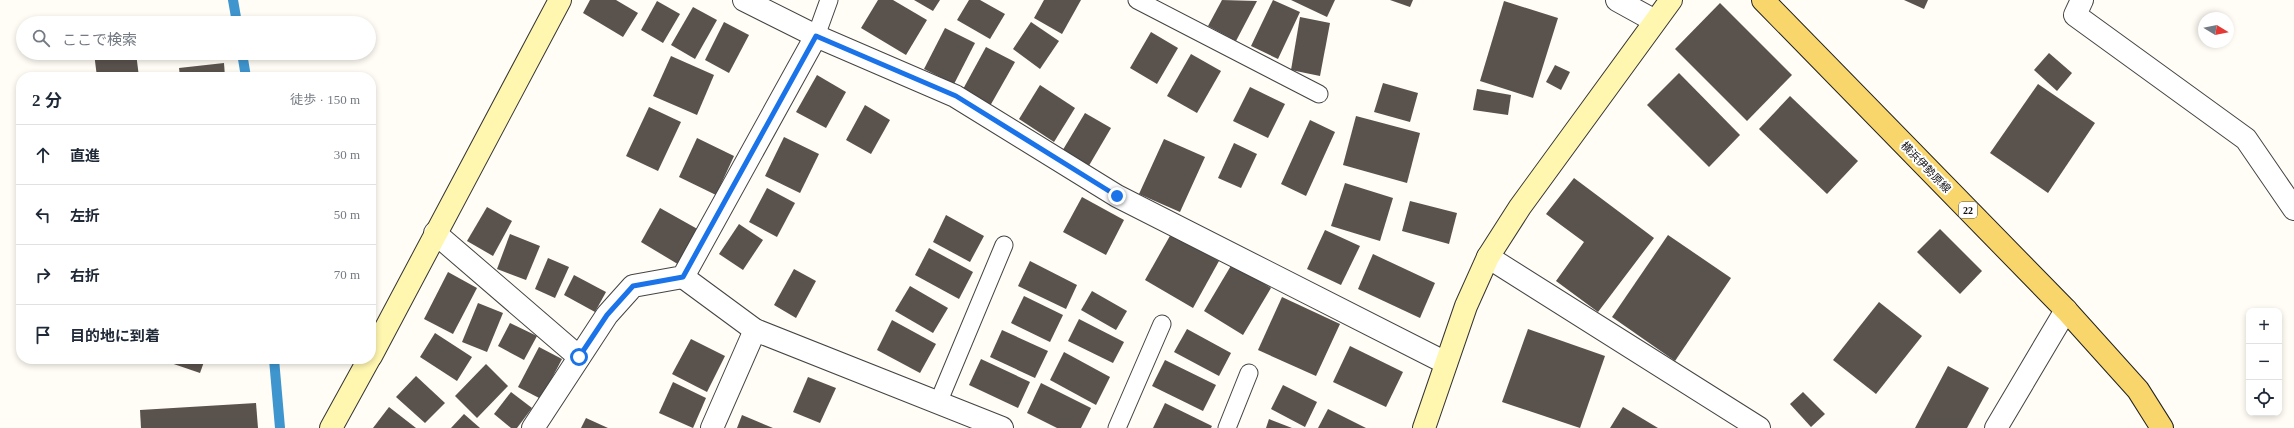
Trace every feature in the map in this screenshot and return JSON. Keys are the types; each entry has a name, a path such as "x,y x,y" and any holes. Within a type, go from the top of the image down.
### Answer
{"main road":[{"name":"横浜伊勢原線","path":"1763,0 2066,310 2138,390 2162,428"}],"street":[{"path":"376,346 560,0"},
{"path":"744,0 816,36 956,96 1117,196 1446,363"},
{"path":"1617,0 1655,21"},
{"path":"1424,428 1466,306 1488,256 1520,207 1671,0"},
{"path":"2082,0 2075,15 2246,139 2294,209"},
{"path":"683,277 816,36"},
{"path":"435,233 579,357"},
{"path":"1488,256 1759,428"},
{"path":"533,428 607,315 633,286 683,277 755,330 1002,428"},
{"path":"1996,428 2066,310"},
{"path":"712,428 755,330"},
{"path":"331,428 366,364"}],"lane":[{"path":"816,36 829,0"},
{"path":"1137,0 1319,94"},
{"path":"938,403 1004,246"},
{"path":"1117,428 1162,324"},
{"path":"1227,428 1249,373"}],"building":[{"path":"590,0 616,0 638,13 623,37 583,13"},
{"path":"878,0 893,0 927,20 906,55 861,28"},
{"path":"914,0 940,0 933,11"},
{"path":"969,0 980,0 1005,14 990,39 957,20"},
{"path":"1044,0 1081,0 1062,34 1034,18"},
{"path":"1222,0 1257,1 1236,41 1208,26"},
{"path":"1273,0 1300,12 1278,59 1251,46"},
{"path":"1291,0 1335,0 1327,17"},
{"path":"1390,0 1413,0 1410,7"},
{"path":"1904,0 1928,0 1924,9"},
{"path":"657,1 680,14 663,43 641,30"},
{"path":"1504,1 1558,18 1533,98 1480,81"},
{"path":"1720,3 1792,75 1747,121 1675,49"},
{"path":"693,7 717,20 695,59 671,45"},
{"path":"1300,17 1330,23 1320,76 1291,70"},
{"path":"724,22 749,35 729,73 705,60"},
{"path":"1031,22 1059,41 1040,69 1013,49"},
{"path":"945,28 975,43 954,84 924,69"},
{"path":"1151,32 1178,48 1157,84 1130,68"},
{"path":"986,47 1015,62 990,106 962,91"},
{"path":"2049,53 2072,73 2057,91 2034,70"},
{"path":"1191,54 1221,71 1197,113 1167,96"},
{"path":"671,56 714,75 697,115 653,96"},
{"path":"95,60 137,60 138,72 96,72"},
{"path":"224,63 225,72 179,72 179,68"},
{"path":"1555,65 1570,72 1561,90 1546,82"},
{"path":"1679,73 1740,135 1709,167 1647,105"},
{"path":"817,75 846,92 826,128 796,112"},
{"path":"1383,83 1418,93 1410,122 1374,112"},
{"path":"2038,84 2095,123 2048,193 1990,153"},
{"path":"1040,85 1075,108 1054,142 1019,119"},
{"path":"1250,87 1285,104 1268,138 1233,121"},
{"path":"1477,89 1511,95 1508,115 1473,110"},
{"path":"1790,96 1858,161 1827,194 1759,129"},
{"path":"865,105 890,120 871,154 846,140"},
{"path":"649,107 681,122 658,171 626,156"},
{"path":"1085,113 1111,128 1087,169 1061,153"},
{"path":"1356,116 1420,133 1407,183 1343,165"},
{"path":"1310,120 1335,132 1306,196 1281,184"},
{"path":"784,137 819,154 800,193 765,176"},
{"path":"697,138 734,156 716,195 679,177"},
{"path":"1164,139 1205,157 1180,212 1139,194"},
{"path":"1234,143 1257,154 1241,188 1218,178"},
{"path":"1574,178 1654,238 1598,312 1556,281 1584,242 1546,214"},
{"path":"1345,183 1393,198 1380,241 1331,226"},
{"path":"767,188 795,203 777,237 749,222"},
{"path":"1082,197 1124,220 1106,255 1063,232"},
{"path":"1410,201 1457,213 1449,244 1402,231"},
{"path":"487,207 512,221 493,256 467,241"},
{"path":"660,208 701,231 681,266 641,242"},
{"path":"946,215 984,236 970,262 933,242"},
{"path":"739,224 763,240 743,270 719,254"},
{"path":"1940,229 1982,271 1960,294 1917,252"},
{"path":"1325,230 1360,246 1341,285 1307,269"},
{"path":"510,234 540,246 526,280 497,269"},
{"path":"1171,234 1219,261 1193,308 1145,280"},
{"path":"1668,235 1731,278 1675,361 1612,317"},
{"path":"929,248 973,272 959,299 915,275"},
{"path":"1373,254 1435,283 1420,318 1358,289"},
{"path":"548,258 569,267 555,298 535,289"},
{"path":"1030,261 1077,285 1066,309 1018,286"},
{"path":"1232,264 1271,288 1243,335 1204,311"},
{"path":"794,269 816,281 796,318 774,305"},
{"path":"448,272 477,288 453,334 424,319"},
{"path":"574,275 606,292 595,312 564,295"},
{"path":"910,286 948,308 933,333 895,311"},
{"path":"1092,291 1127,311 1116,330 1081,310"},
{"path":"1024,296 1063,315 1050,342 1011,323"},
{"path":"1282,297 1340,324 1316,376 1258,350"},
{"path":"1879,302 1922,336 1876,394 1833,360"},
{"path":"478,303 503,313 487,352 462,342"},
{"path":"1079,319 1124,342 1113,363 1068,341"},
{"path":"892,320 936,344 920,373 877,350"},
{"path":"510,323 537,336 524,360 498,346"},
{"path":"1187,329 1231,353 1219,376 1174,352"},
{"path":"1528,329 1605,356 1580,428 1502,402"},
{"path":"1002,330 1048,351 1035,378 990,357"},
{"path":"435,333 472,357 457,381 420,357"},
{"path":"691,339 725,356 707,392 672,374"},
{"path":"1350,346 1403,372 1386,407 1333,382"},
{"path":"539,347 562,359 541,399 518,387"},
{"path":"1064,352 1110,377 1096,405 1050,380"},
{"path":"981,359 1030,382 1018,408 969,385"},
{"path":"1165,360 1216,385 1203,411 1152,386"},
{"path":"174,364 203,364 200,373"},
{"path":"486,364 508,386 477,418 455,396"},
{"path":"1948,366 1989,388 1967,428 1915,428"},
{"path":"416,376 445,403 425,423 396,397"},
{"path":"808,377 836,388 820,423 793,412"},
{"path":"673,382 706,398 693,428 659,413"},
{"path":"1041,383 1091,408 1081,428 1057,428 1027,413"},
{"path":"1283,385 1317,402 1305,427 1271,409"},
{"path":"511,392 532,408 517,428 511,428 494,414"},
{"path":"1803,392 1825,414 1811,427 1790,404"},
{"path":"256,403 258,428 141,428 140,410"},
{"path":"1165,403 1212,426 1211,428 1153,428"},
{"path":"389,407 416,428 373,428"},
{"path":"1623,407 1658,428 1610,428"},
{"path":"1328,409 1366,428 1318,428"},
{"path":"464,414 480,428 451,428"},
{"path":"742,415 773,428 737,428"},
{"path":"586,418 608,428 581,428"},
{"path":"1269,419 1292,428 1266,428"}],"waterway":[{"path":"233,0 236,16"},
{"path":"243,60 245,72"},
{"path":"274,364 280,428"}],"route":[{"path":"579,357 607,315 633,286 683,277 816,36 956,96 1117,196"}]}
